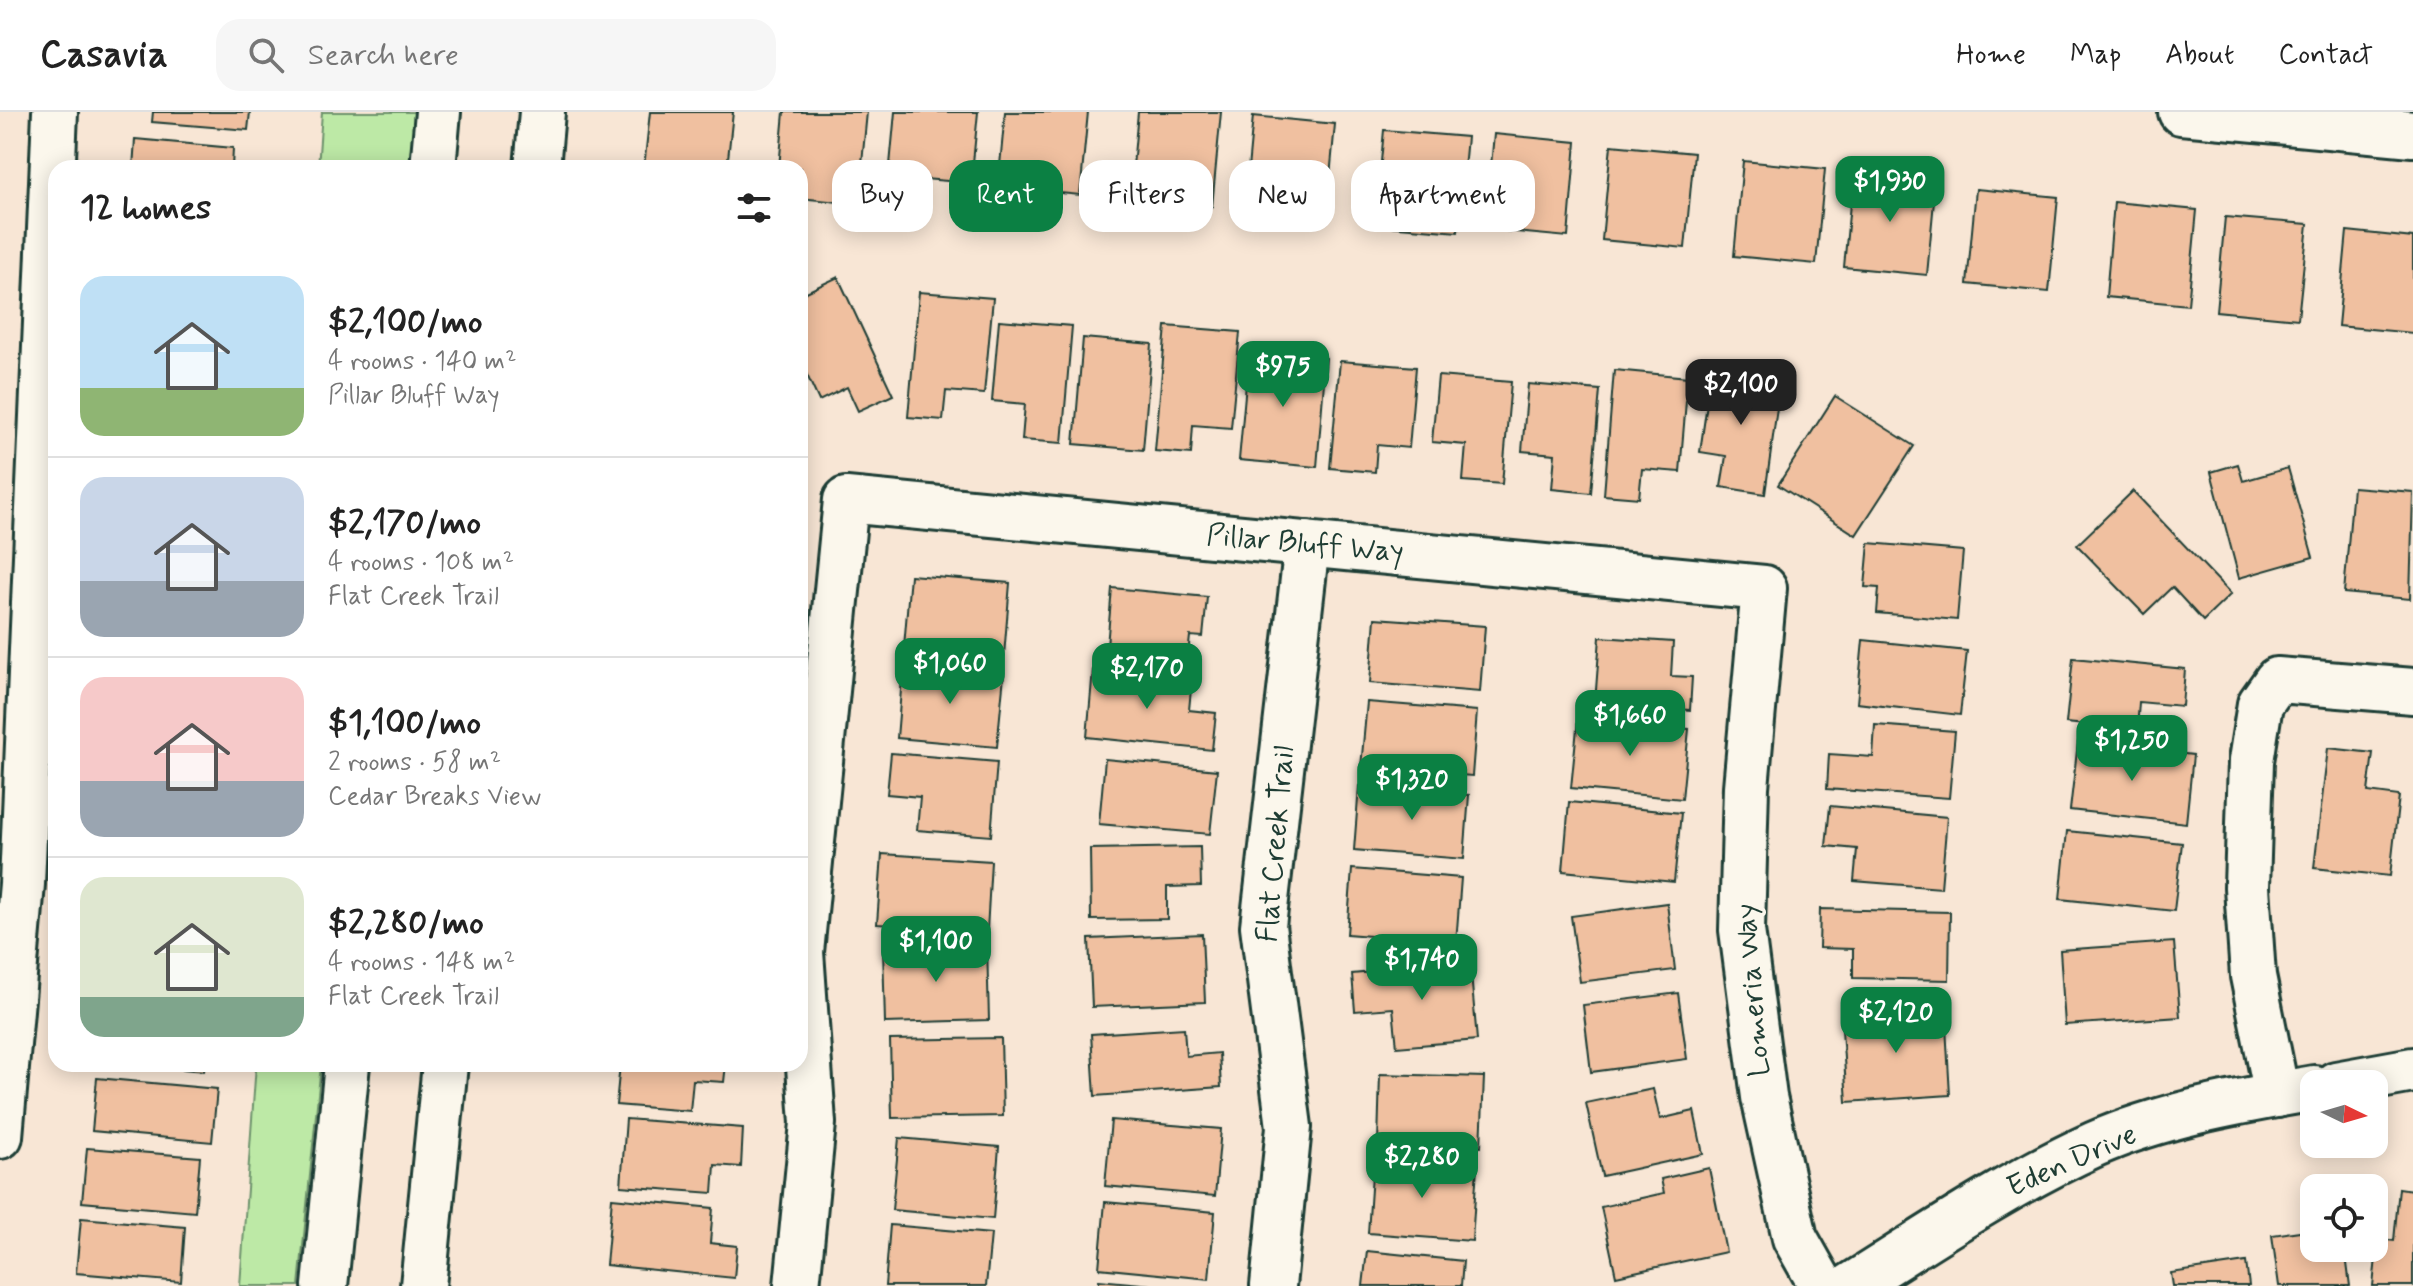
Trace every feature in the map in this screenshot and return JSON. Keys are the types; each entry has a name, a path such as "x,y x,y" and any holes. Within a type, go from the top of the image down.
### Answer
{"street":[{"path":"53,160 55,112"},
{"path":"434,160 438,112"},
{"path":"538,160 542,112"},
{"path":"2203,113 2413,134"},
{"path":"0,1136 22,884 48,276"},
{"name":"Pillar Bluff Way","path":"808,882 846,500 1764,588"},
{"name":"Flat Creek Trail","path":"1273,1286 1289,1127 1263,926 1307,544"},
{"name":"Lomeria Way","path":"1764,588 1746,787 1742,930 1764,1097 1788,1207 1795,1238 1822,1286"},
{"path":"2295,1091 2253,976 2247,887 2251,761 2260,704 2277,680 2413,691"},
{"name":"Pillar Bluff Way","path":"797,1286 813,1123 808,1052"},
{"path":"2388,1075 2413,1070"},
{"path":"325,1286 346,1072"},
{"path":"423,1286 444,1072"},
{"name":"Eden Drive","path":"1851,1286 1991,1197 2097,1143 2195,1112 2295,1091"}],"green space":[{"path":"322,112 415,112 411,160 319,160"},
{"path":"255,1072 320,1072 299,1286 240,1286"}],"building":[{"path":"153,112 250,112 248,130 152,122"},
{"path":"650,112 733,112 728,160 645,160"},
{"path":"784,112 867,112 862,160 832,160 832,201 808,199 808,160 780,160"},
{"path":"895,112 978,112 973,160 949,160 949,181 933,180 933,160 890,160"},
{"path":"1005,112 1088,112 1083,160 1079,160 1079,195 1063,193 1063,160 1001,160"},
{"path":"1138,112 1221,112 1213,196 1213,160 1134,160"},
{"path":"1253,116 1335,124 1332,160 1249,160"},
{"path":"1384,130 1467,137 1465,160 1381,160"},
{"path":"1494,134 1576,142 1568,237 1516,232 1535,232 1535,160 1492,160"},
{"path":"135,139 233,148 232,160 134,160"},
{"path":"1611,145 1694,153 1685,248 1602,240"},
{"path":"1743,161 1825,169 1816,264 1734,256"},
{"path":"1853,172 1936,180 1927,275 1844,267"},
{"path":"1976,189 2058,197 2049,292 1967,284"},
{"path":"2114,202 2197,210 2188,305 2106,297"},
{"path":"2225,217 2308,224 2298,319 2216,311"},
{"path":"2347,231 2413,238 2413,333 2338,326"},
{"path":"838,277 893,395 858,411 847,387 819,401 808,377 808,291"},
{"path":"919,292 993,298 984,394 946,391 943,420 908,417"},
{"path":"999,320 1072,326 1062,443 1022,440 1025,404 992,401"},
{"path":"1166,326 1240,332 1231,428 1193,425 1191,454 1155,451"},
{"path":"1083,338 1152,344 1143,450 1074,444"},
{"path":"1249,351 1326,358 1317,467 1239,460"},
{"path":"1340,361 1416,367 1409,448 1377,445 1375,472 1330,468"},
{"path":"1712,368 1781,379 1765,494 1721,487 1726,456 1700,452"},
{"path":"1614,370 1688,377 1680,472 1642,469 1639,498 1604,495"},
{"path":"1438,376 1511,382 1502,484 1463,481 1466,445 1432,442"},
{"path":"1528,384 1600,390 1591,493 1552,489 1555,454 1522,451"},
{"path":"1835,396 1914,446 1856,535 1778,485"},
{"path":"2238,464 2243,481 2288,468 2313,557 2239,578 2211,472"},
{"path":"2353,487 2413,492 2410,599 2344,593"},
{"path":"2133,491 2231,594 2203,621 2172,587 2144,614 2077,545"},
{"path":"1869,543 1963,551 1957,620 1877,613 1879,588 1865,587"},
{"path":"910,575 1010,583 1004,656 904,647"},
{"path":"1112,588 1207,597 1203,637 1190,636 1187,665 1106,658"},
{"path":"1375,618 1485,626 1480,692 1370,683"},
{"path":"1600,637 1673,642 1671,676 1692,677 1690,710 1595,703"},
{"path":"1863,640 1967,651 1960,715 1857,703"},
{"path":"2073,658 2185,669 2182,706 2139,702 2137,730 2066,723"},
{"path":"903,666 1004,675 997,747 897,738"},
{"path":"1093,669 1192,679 1189,710 1216,713 1212,750 1087,737"},
{"path":"1367,702 1477,711 1472,776 1361,767"},
{"path":"1578,718 1689,729 1682,799 1571,788"},
{"path":"1875,725 1955,731 1949,798 1827,789 1829,754 1873,757"},
{"path":"2078,742 2193,755 2186,823 2070,810"},
{"path":"2328,748 2373,753 2368,792 2399,796 2390,876 2314,868"},
{"path":"891,753 997,762 991,836 917,830 920,797 887,794"},
{"path":"1105,759 1217,770 1210,834 1099,824"},
{"path":"1359,786 1469,795 1464,859 1354,850"},
{"path":"1569,802 1681,813 1674,882 1563,871"},
{"path":"1830,806 1947,817 1941,888 1854,881 1857,849 1826,846"},
{"path":"2067,831 2182,843 2174,911 2060,899"},
{"path":"1200,847 1201,886 1167,887 1167,919 1091,920 1090,849"},
{"path":"882,854 991,861 987,931 877,924"},
{"path":"1352,869 1461,878 1456,943 1347,934"},
{"path":"1667,903 1675,970 1580,982 1571,916"},
{"path":"1820,909 1950,912 1949,980 1853,978 1853,949 1819,948"},
{"path":"1202,934 1205,1002 1092,1007 1089,939"},
{"path":"2174,942 2180,1017 2065,1025 2060,950"},
{"path":"987,945 989,1020 885,1023 883,948"},
{"path":"1470,963 1477,1040 1397,1047 1393,1008 1355,1011 1352,974"},
{"path":"1678,993 1687,1059 1591,1072 1583,1005"},
{"path":"1945,1009 1950,1095 1847,1102 1841,1015"},
{"path":"1184,1028 1186,1056 1219,1053 1221,1087 1095,1096 1091,1034"},
{"path":"1001,1038 1003,1116 892,1118 890,1040"},
{"path":"619,1072 725,1072 724,1082 693,1080 690,1111 616,1105"},
{"path":"1380,1074 1484,1077 1481,1147 1378,1143"},
{"path":"97,1078 217,1089 212,1142 92,1131"},
{"path":"1653,1089 1660,1119 1694,1111 1703,1154 1602,1176 1586,1103"},
{"path":"626,1119 743,1128 741,1167 715,1165 713,1193 621,1186"},
{"path":"1111,1120 1221,1129 1215,1196 1105,1186"},
{"path":"899,1138 999,1147 993,1219 892,1210"},
{"path":"87,1148 200,1157 195,1212 82,1202"},
{"path":"1373,1159 1477,1167 1472,1241 1368,1233"},
{"path":"1709,1168 1726,1252 1616,1276 1601,1207 1664,1193 1661,1179"},
{"path":"2399,1188 2413,1190 2413,1286 2373,1286 2376,1262 2388,1262 2388,1240 2394,1241"},
{"path":"612,1198 713,1208 710,1243 737,1246 734,1278 606,1265"},
{"path":"1105,1202 1215,1212 1209,1279 1099,1268"},
{"path":"81,1218 185,1227 181,1282 76,1273"},
{"path":"890,1225 991,1234 986,1286 885,1286"},
{"path":"2300,1231 2300,1262 2347,1262 2350,1286 2279,1286 2272,1235"},
{"path":"1367,1251 1463,1261 1461,1286 1363,1286"},
{"path":"2246,1262 2249,1286 2173,1286 2171,1273"},
{"path":"1099,1280 1162,1286 1099,1286"}]}
